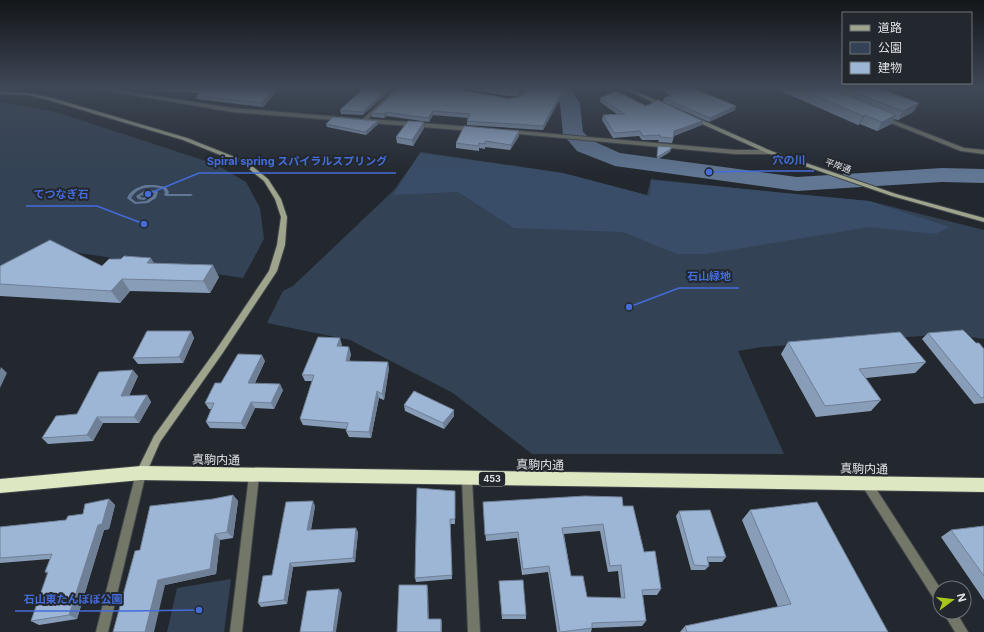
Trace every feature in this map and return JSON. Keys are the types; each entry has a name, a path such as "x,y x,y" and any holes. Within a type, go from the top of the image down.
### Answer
{"highway":[{"name":"真駒内通","path":"0,486 140,473 254,476 984,485"}],"street":[{"path":"102,632 140,473 157,439 219,352 273,271 281,245 284,217 278,199 266,180 245,163 185,138 113,117"},
{"path":"343,117 478,129"},
{"name":"平岸通","path":"692,117 769,152 894,195 984,220"},
{"path":"880,117 963,150 984,152"},
{"path":"501,131 735,152 769,152"},
{"path":"236,632 254,476"},
{"path":"467,479 474,632"},
{"path":"868,484 932,585"},
{"path":"954,620 962,632"}],"green space":[{"path":"0,117 73,117 215,164 246,182 260,208 264,239 243,278 47,248 0,274"},
{"path":"421,152 563,173 647,195 651,179 869,201 984,230 984,339 950,334 761,347 738,351 784,454 532,454 453,393 350,340 267,323 283,291 293,286 394,190"},
{"path":"231,579 224,632 167,632 177,588"}],"shaded area":[{"path":"420,153 563,173 650,196 651,180 869,201 950,227 935,234 869,227 706,254 677,254 623,232 514,228 458,192 393,195"}],"building":[{"path":"333,117 378,121 365,132 326,124"},
{"path":"469,117 548,117 543,126 467,121"},
{"path":"605,117 695,117 703,121 674,131 673,138 660,137 660,135 643,136 640,131 614,133"},
{"path":"871,117 891,117 882,122"},
{"path":"408,121 424,122 412,140 396,137"},
{"path":"464,126 519,131 511,145 485,141 485,144 479,143 479,146 456,143"},
{"path":"658,146 671,147 671,149 657,157"},
{"path":"50,240 102,266 109,259 121,259 124,256 151,258 147,263 213,265 203,281 122,279 111,291 0,284 0,266"},
{"path":"963,330 984,349 984,397 981,398 928,333"},
{"path":"147,331 191,331 179,357 133,358"},
{"path":"900,332 926,362 859,369 881,400 825,406 788,342"},
{"path":"318,337 340,338 337,346 349,347 346,361 388,362 382,394 377,391 369,432 346,431 348,423 300,419 314,375 302,375"},
{"path":"238,354 262,355 248,383 280,384 271,403 251,402 241,423 206,422 214,403 205,403 215,383 221,383"},
{"path":"133,370 121,396 147,395 134,417 97,417 87,435 42,438 56,416 77,414 99,372"},
{"path":"414,391 454,410 443,423 404,405"},
{"path":"417,488 455,491 455,519 450,519 452,575 415,578"},
{"path":"233,495 227,532 215,534 210,569 158,580 145,632 113,632 135,551 140,550 150,506 213,499"},
{"path":"585,496 622,497 623,506 633,506 644,552 655,551 661,589 642,590 646,621 592,623 592,628 560,632 549,566 523,569 518,532 485,535 483,502","holes":["603,524 610,566 621,565 625,598 587,597 583,576 571,576 562,528"]},
{"path":"109,499 102,524 98,525 69,615 31,621 48,572 45,572 52,554 0,558 0,527 66,520 68,516 83,514 85,504"},
{"path":"313,501 307,530 356,528 353,558 290,563 284,600 258,603 263,576 272,575 286,502"},
{"path":"817,502 888,632 687,632 685,626 791,604 750,510"},
{"path":"710,510 726,557 707,557 709,566 694,565 679,511"},
{"path":"984,526 984,576 951,530"},
{"path":"523,580 526,615 502,615 499,581"},
{"path":"399,585 427,585 428,619 441,619 441,632 397,632"},
{"path":"339,589 333,632 300,632 307,591"}],"waterway":[{"path":"571,117 573,134 585,146 615,159 797,184 914,178 942,175 984,176"},
{"path":"146,195 144,195 150,194 144,199 139,198 138,196 146,191 156,192 155,197 147,202 135,203 129,198 135,190 150,186 165,188 167,192 166,195 191,195"}],"place":[{"name":"穴の川","path":"709,172"},
{"name":"Spiral spring スパイラルスプリング","path":"148,194"},
{"name":"てつなぎ石","path":"144,224"},
{"name":"石山緑地","path":"629,307"},
{"name":"石山東たんぽぽ公園","path":"199,610"}]}
